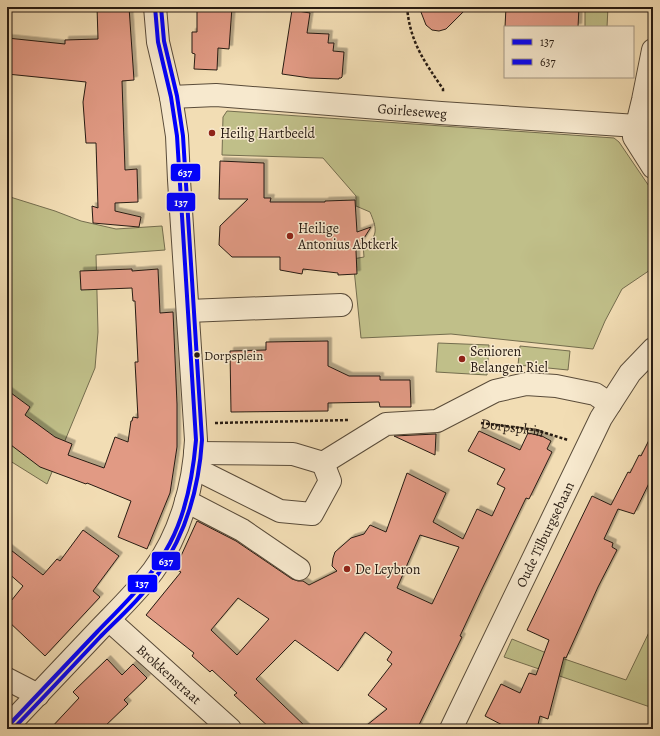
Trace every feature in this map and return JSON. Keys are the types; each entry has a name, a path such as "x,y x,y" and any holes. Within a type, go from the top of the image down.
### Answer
{"street":[{"path":"7,727 109,620 153,571 173,535 186,501 194,461 195,423 188,311 177,136 171,97 158,42 155,7"},
{"path":"653,50 645,129 634,138 653,167"},
{"name":"Goirleseweg","path":"171,97 216,95 645,129"},
{"path":"188,311 341,306"},
{"name":"Oude Tilburgsebaan","path":"451,729 601,418 630,373 653,349"},
{"path":"194,461 293,454 323,463 386,424 437,421 495,391 526,384 556,386 595,394 610,404"},
{"path":"194,461 280,511 312,514 330,481 323,463"},
{"path":"186,501 242,530 299,569"},
{"name":"Brokkenstraat","path":"109,620 230,729"},
{"path":"7,678 38,695"}],"path":[{"path":"407,7 414,40 421,57 443,89 442,113"},
{"path":"195,423 352,420"},
{"name":"Dorpsplein","path":"479,423 536,430 586,449"}],"shaded area":[{"path":"585,7 608,7 607,26 585,26"},
{"path":"227,111 614,138 619,142 653,192 653,268 622,289 605,321 593,349 451,334 361,338 353,259 364,257 363,244 374,235 375,227 370,212 356,206 356,196 323,158 222,155 223,117"},
{"path":"7,196 81,221 116,229 162,226 165,250 96,255 98,332 95,368 47,484 7,459"},
{"name":"Senioren Belangen Riel","path":"438,343 489,345 487,375 436,372"},
{"path":"520,346 570,351 568,370 518,365"},
{"path":"653,624 653,708 504,657 512,639 544,652 626,680"}],"building":[{"path":"97,7 129,7 134,80 122,81 125,170 137,169 138,202 115,203 115,211 141,217 139,227 93,223 92,206 98,208 96,143 86,143 83,102 86,82 7,74 7,38 65,44 65,40 98,39"},
{"path":"197,7 232,7 229,49 218,48 217,70 194,69 195,54 192,53 192,32 197,32"},
{"path":"419,7 468,7 446,29 439,31 432,30 426,25"},
{"path":"506,7 579,7 578,26 505,26"},
{"path":"292,10 310,13 307,33 329,34 328,43 334,43 333,51 344,52 341,78 310,78 282,74"},
{"name":"Heilige Antonius Abtkerk","path":"220,161 264,163 264,198 271,198 270,202 325,202 355,200 357,232 371,227 356,251 357,274 338,275 338,273 303,269 302,274 280,270 280,257 232,257 219,245 220,226 248,199 219,199"},
{"path":"132,269 132,271 158,269 160,313 173,312 177,404 177,447 170,493 147,549 118,537 131,501 87,483 86,484 40,467 7,442 7,390 30,407 25,415 55,437 72,444 68,455 104,468 115,437 128,442 131,421 133,417 138,418 135,362 138,362 135,301 133,301 132,288 81,290 80,271"},
{"path":"328,341 328,366 349,376 380,376 380,380 410,380 411,407 380,407 379,402 328,403 328,411 231,412 230,351 266,350 266,342"},
{"path":"479,431 520,450 528,433 542,436 551,441 547,449 552,452 529,499 526,498 460,636 462,637 417,729 362,729 387,709 368,695 392,664 387,660 392,652 365,632 338,671 295,640 256,679 308,729 271,729 234,695 237,693 212,670 210,672 192,656 194,653 146,615 181,572 175,569 197,521 236,541 292,579 303,581 309,585 337,571 332,566 335,552 351,538 364,534 370,525 386,532 407,473 446,493 433,522 463,539 477,509 492,516 505,488 497,484 505,469 468,451","holes":["420,535 459,547 432,604 397,588","238,598 269,619 237,655 211,630"]},
{"path":"653,432 653,475 634,514 618,509 604,539 613,543 612,547 617,550 598,587 566,658 564,657 548,719 540,716 537,729 515,729 506,727 485,716 501,684 520,693 529,673 536,675 549,640 527,630 592,496 611,505 628,472 630,473 639,455 641,456"},
{"path":"436,434 435,455 394,436"},
{"path":"83,530 119,556 93,591 100,597 45,656 7,620 7,606 23,586 7,572 7,547 43,575 57,559 60,561"},
{"path":"107,659 122,675 133,664 147,678 124,700 128,704 102,729 50,729 79,698 73,692"}],"transit line":[{"name":"137","path":"7,727 127,601 155,568 176,531 188,493 196,440 177,136 171,97 158,42 155,7"},
{"name":"637","path":"13,729 101,636 124,614 158,574 168,559 183,526 189,510 198,475 202,440 183,136 177,96 164,41 161,7"}],"place":[{"name":"Heilig Hartbeeld","path":"212,133"},
{"name":"Heilige Antonius Abtkerk","path":"290,236"},
{"name":"Dorpsplein","path":"197,355"},
{"name":"Senioren Belangen Riel","path":"462,359"},
{"name":"De Leybron","path":"347,569"}]}
